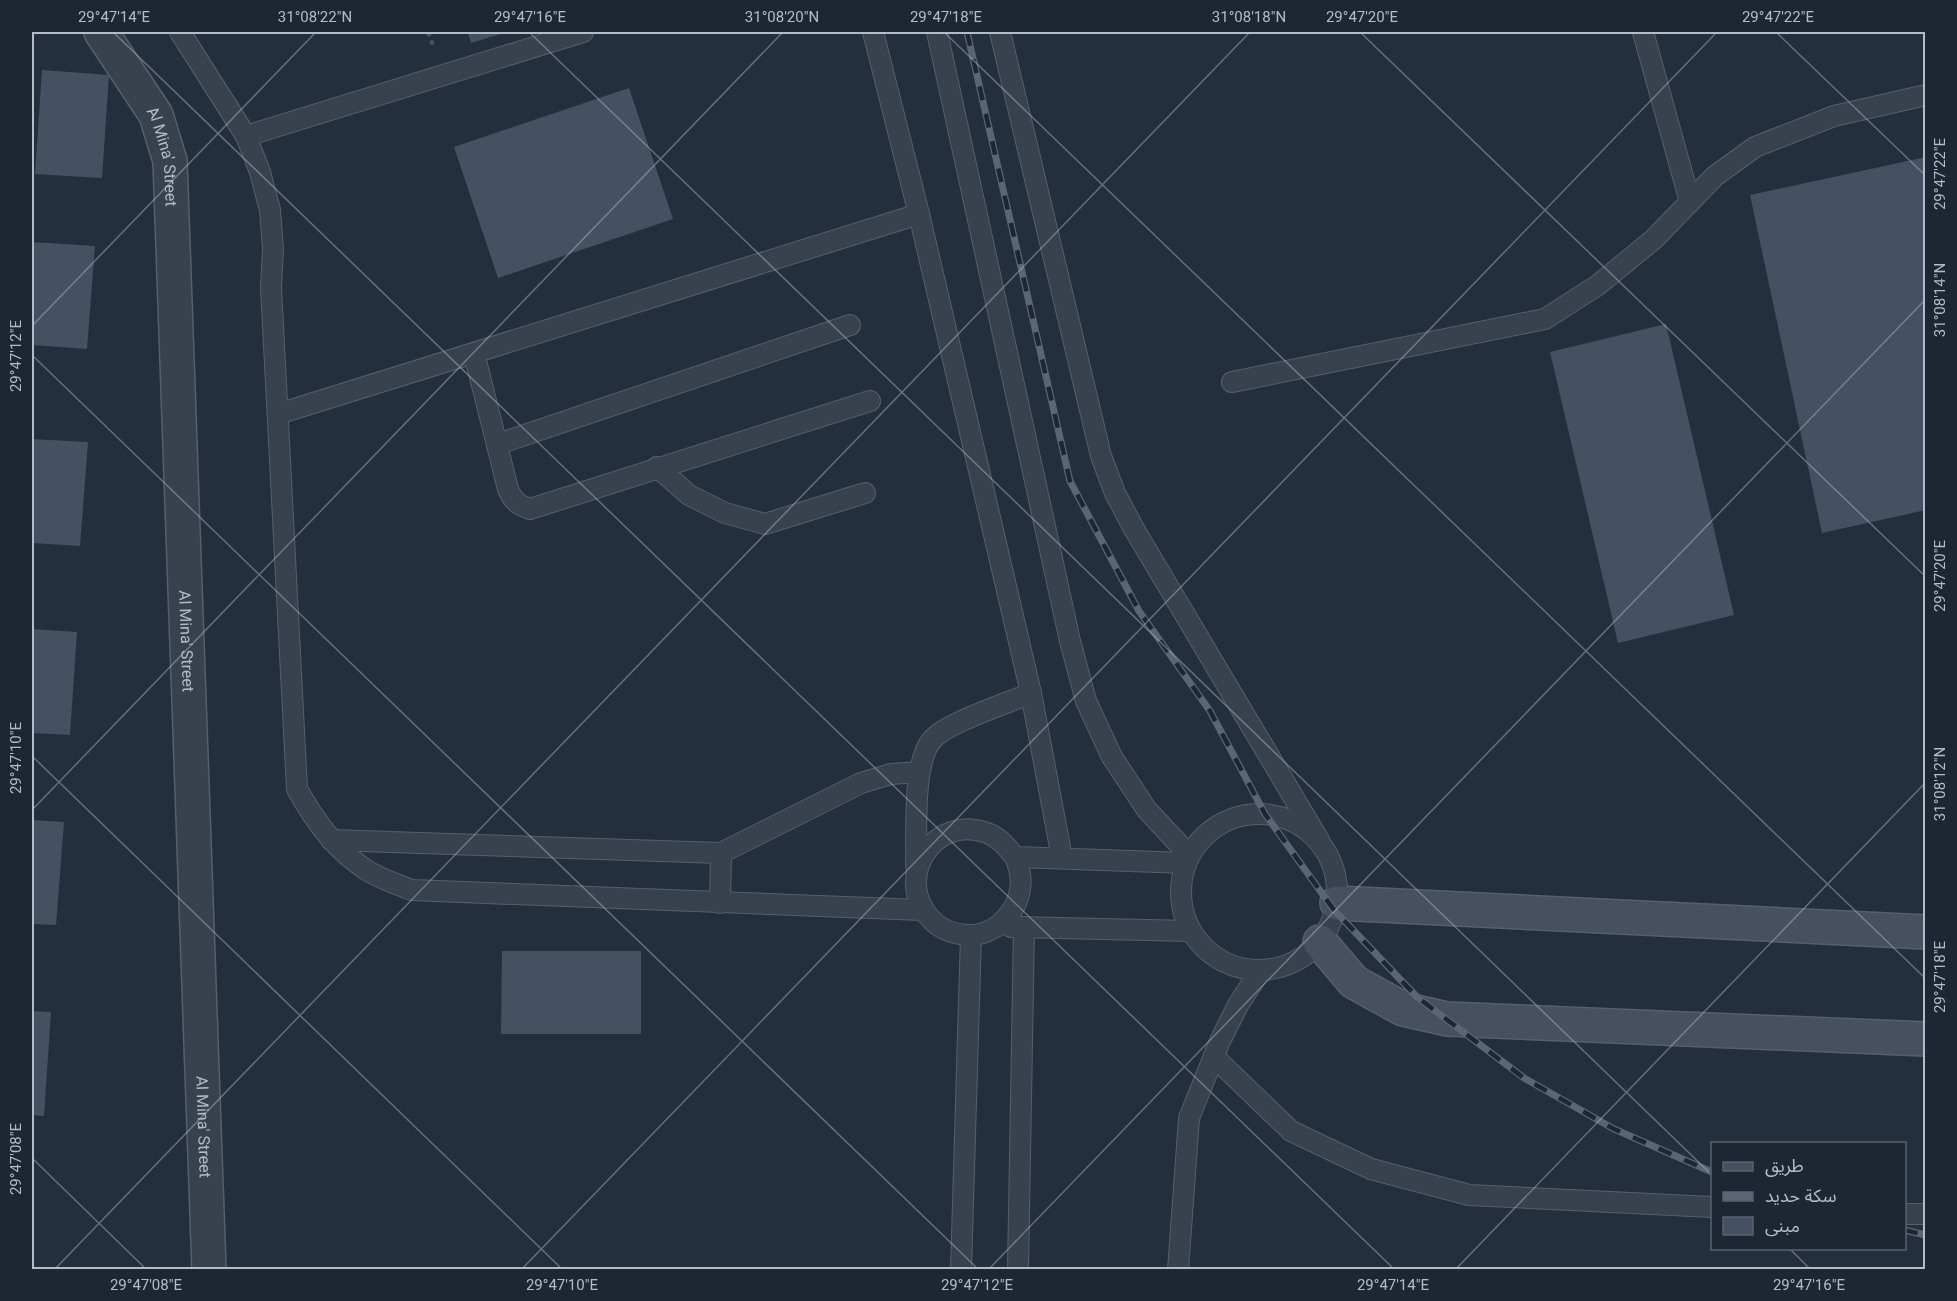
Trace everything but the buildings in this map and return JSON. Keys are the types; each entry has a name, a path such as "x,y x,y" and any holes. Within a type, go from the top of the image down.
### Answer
{"street":[{"name":"Al Mina' Street","path":"101,32 156,115 170,162 209,1269"},
{"path":"1337,903 1926,932"},
{"path":"1320,942 1354,982 1403,1009 1447,1019 1926,1039"}],"lane":[{"path":"180,32 246,136 260,172 270,210 273,249 271,287 297,789 312,816 331,840 368,871 411,890 922,910"},
{"path":"246,136 583,32"},
{"path":"873,32 919,214 1031,693 1062,858"},
{"path":"937,32 1070,641 1086,701 1112,758 1141,801 1188,859"},
{"path":"1000,32 1101,456 1115,493 1140,539 1331,859 1337,881 1337,903 1320,942 1303,957 1282,968 1260,971 1239,969 1219,961 1203,948 1190,931 1182,909 1180,886 1188,859 1205,835 1226,821 1250,814 1275,815 1299,824 1319,840"},
{"path":"1643,32 1690,202"},
{"path":"1232,382 1545,319 1598,285 1654,239 1715,176 1755,147 1834,116 1926,95"},
{"path":"278,414 919,214"},
{"path":"498,444 850,325"},
{"path":"474,353 512,499 520,506 530,509 870,401"},
{"path":"657,468 689,495 725,513 765,524 865,492"},
{"path":"916,871 923,854 935,840 952,832 970,829 988,833 1003,842 1015,856 1021,876 1019,896 1011,914 996,927 984,933 971,935 952,933 935,924 922,910 916,891 916,871 919,772 922,755 932,740 946,729 1031,693"},
{"path":"331,840 721,853 861,783 891,774 919,772"},
{"path":"720,903 721,853"},
{"path":"1015,856 1188,859"},
{"path":"996,927 1190,931"},
{"path":"1018,1269 1024,927"},
{"path":"961,1269 971,935"},
{"path":"1178,1269 1189,1118 1238,1005 1260,971"},
{"path":"1214,1057 1291,1131 1371,1169 1469,1195 1711,1207"},
{"path":"1906,1214 1926,1214"}],"railway":[{"path":"967,32 1070,481 1139,611 1210,711 1265,814 1334,910 1417,997 1524,1078 1614,1129 1711,1172"},
{"path":"1906,1230 1926,1235"}]}
